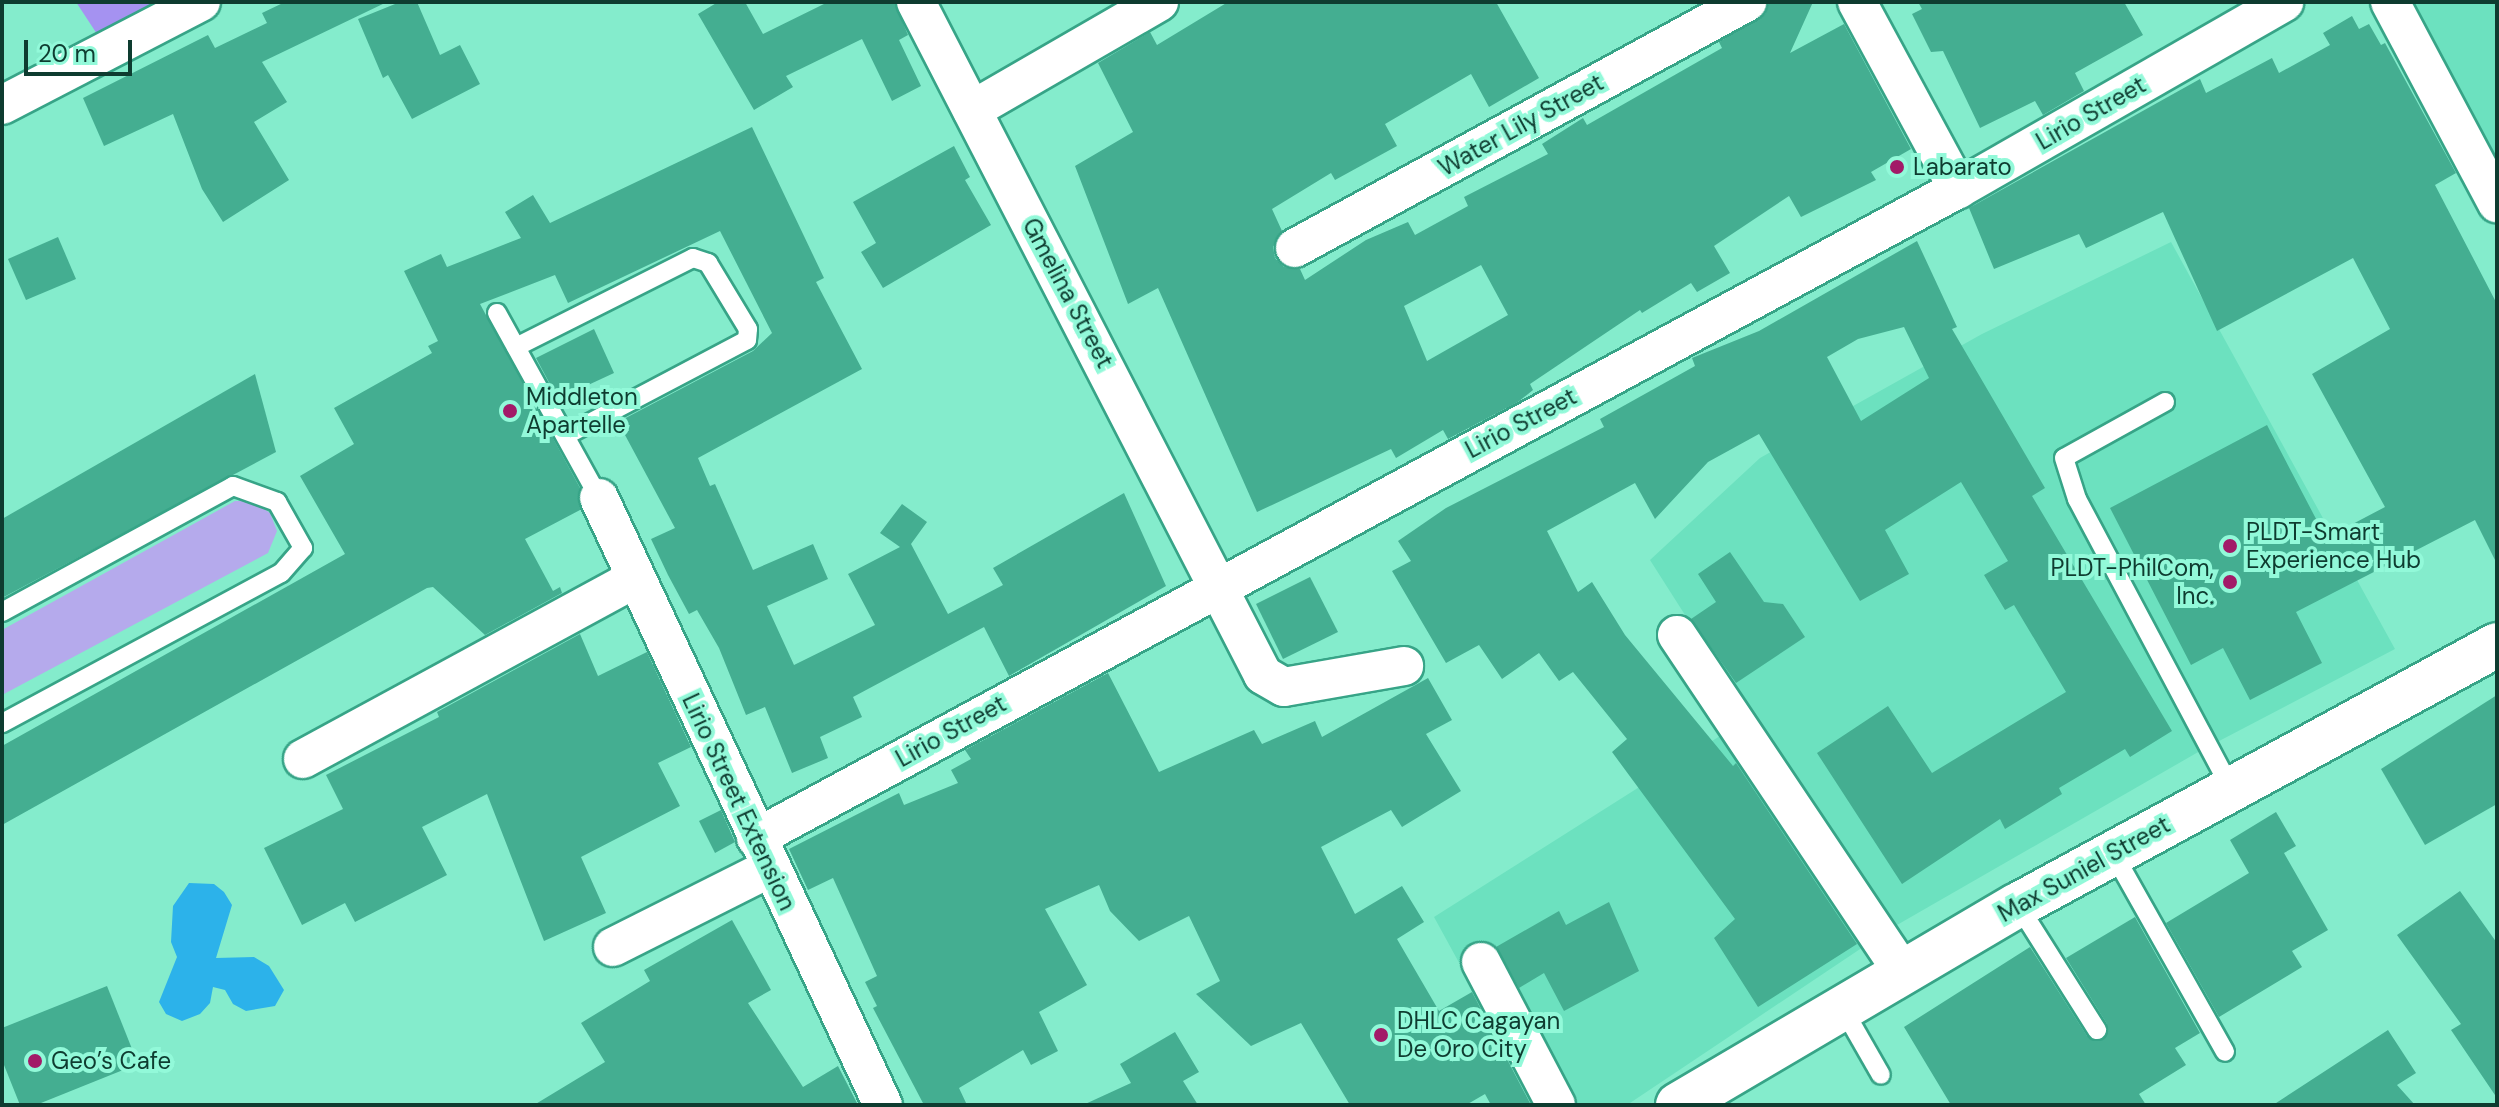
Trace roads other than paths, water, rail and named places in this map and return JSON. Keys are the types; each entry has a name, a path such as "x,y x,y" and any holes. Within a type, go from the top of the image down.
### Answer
{"main road":[{"name":"Max Suniel Street","path":"1678,1105 2018,905 2230,787 2497,645"}],"street":[{"path":"2,105 201,2"},
{"name":"Gmelina Street","path":"916,2 1220,584 1263,675 1273,684 1284,687 1404,666"},
{"path":"972,110 1159,2"},
{"name":"Water Lily Street","path":"1295,248 1747,2"},
{"path":"1857,2 1958,189"},
{"name":"Lirio Street","path":"613,947 763,853 1220,584 1958,189 2284,2"},
{"path":"2390,2 2497,203"},
{"name":"Lirio Street Extension","path":"599,498 634,579 883,1105"},
{"path":"303,759 634,579"},
{"path":"1677,635 1903,972"},
{"path":"1481,962 1556,1105"}],"lane":[{"path":"516,347 693,258 708,263 748,329 747,340 567,435"},
{"path":"497,313 599,498"},
{"path":"2165,402 2064,458 2067,474 2230,787"},
{"path":"2,612 233,486 277,502 303,548 281,573 2,723"},
{"path":"2113,853 2225,1052"},
{"path":"2018,905 2097,1030"},
{"path":"1842,1007 1881,1075"}],"water":[{"path":"189,883 214,884 224,892 232,905 216,958 254,957 269,966 284,990 275,1006 246,1011 233,1004 225,990 213,987 210,1003 200,1014 182,1021 166,1014 159,1002 177,957 171,942 173,906"}],"place":[{"name":"Labarato","path":"1897,167"},
{"name":"Middleton Apartelle","path":"510,411"},
{"name":"PLDT-Smart Experience Hub","path":"2230,546"},
{"name":"PLDT-PhilCom, Inc.","path":"2230,582"},
{"name":"DHLC Cagayan De Oro City","path":"1381,1035"},
{"name":"Geo’s Cafe","path":"35,1061"}]}
